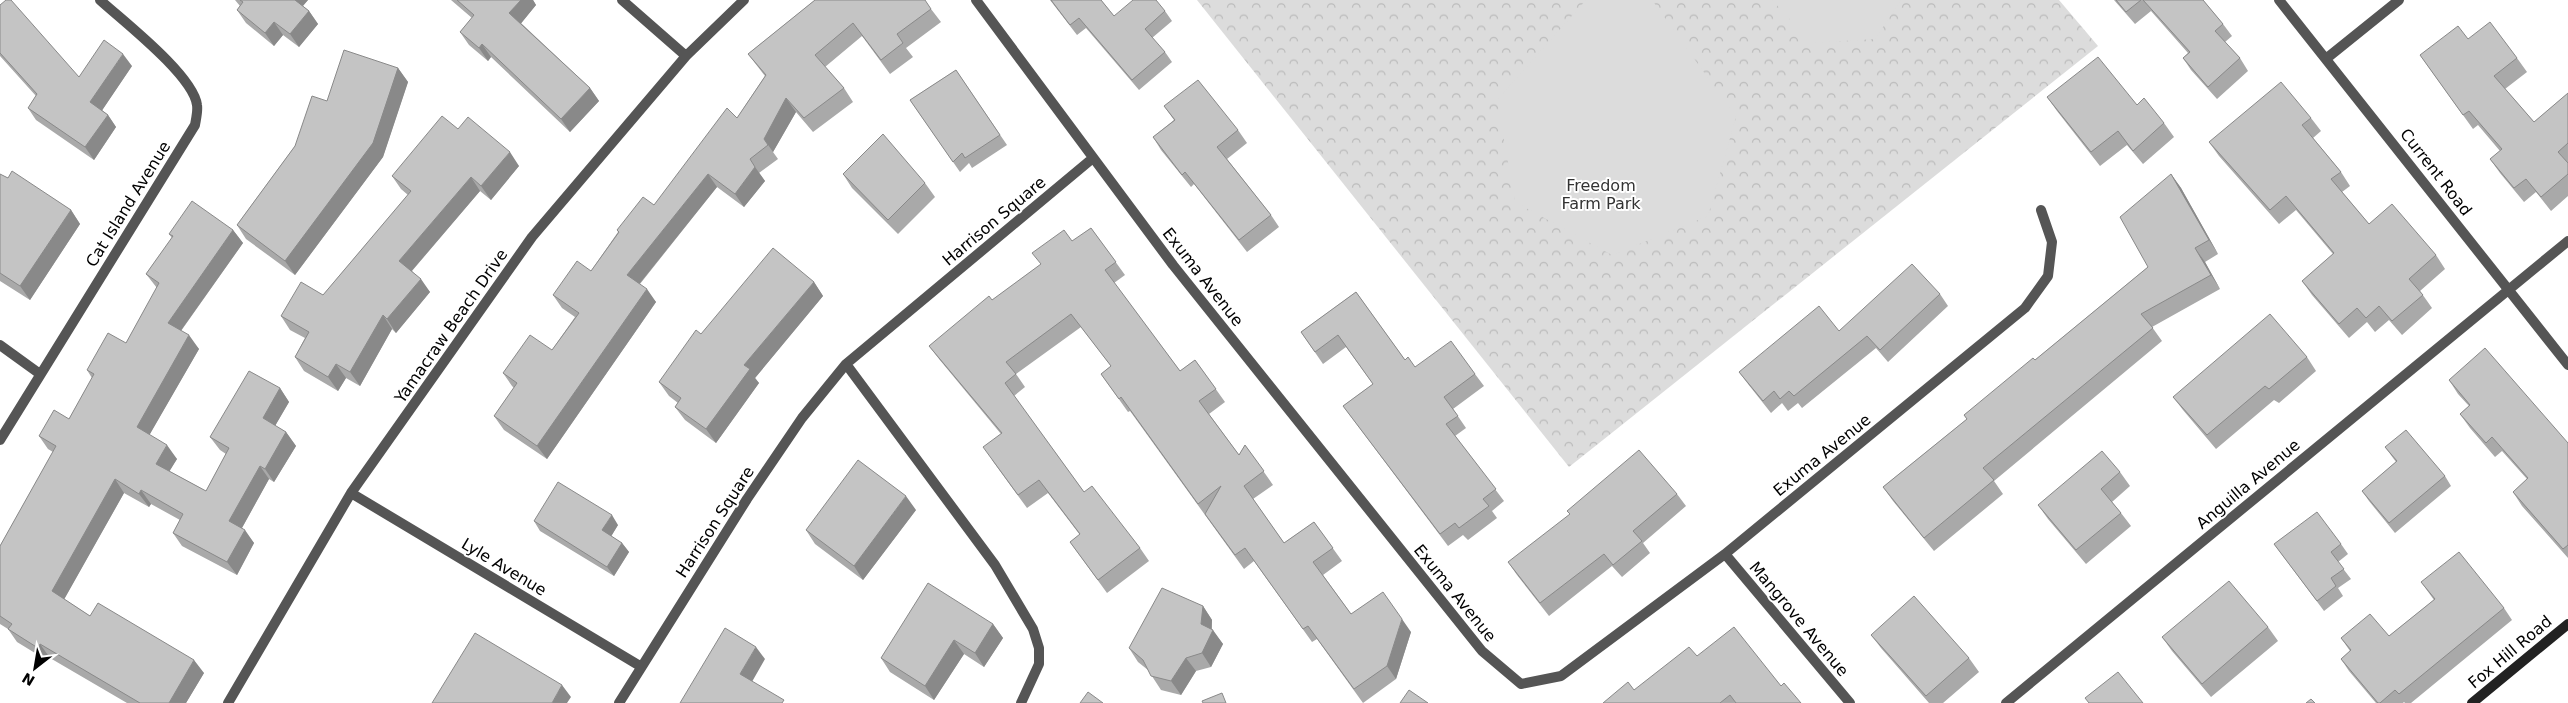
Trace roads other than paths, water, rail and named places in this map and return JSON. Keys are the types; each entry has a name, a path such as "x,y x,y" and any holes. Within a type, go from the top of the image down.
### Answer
{"main road":[{"name":"Fox Hill Road","path":"2472,703 2568,624"}],"street":[{"name":"Cat Island Avenue","path":"0,440 195,125 197,105 188,84 169,63 100,0"},
{"path":"622,0 686,56"},
{"name":"Yamacraw Beach Drive","path":"228,703 352,493 532,237 686,56 744,0"},
{"name":"Exuma Avenue","path":"976,0 1173,266 1482,651 1521,684 1561,676 1725,554 2025,308 2048,276 2052,242 2040,210"},
{"name":"Current Road","path":"2279,0 2327,58 2568,365"},
{"path":"2327,58 2399,0"},
{"name":"Harrison Square","path":"619,703 640,666 747,498 802,418 846,364 1092,158"},
{"name":"Anguilla Avenue","path":"2006,703 2508,288 2568,241"},
{"path":"0,344 40,374"},
{"path":"846,364 995,565 1033,629 1039,648 1039,664 1021,703"},
{"name":"Lyle Avenue","path":"352,493 640,666"},
{"name":"Mangrove Avenue","path":"1725,554 1850,703"}],"park label":[{"name":"Freedom Farm Park","path":"1601,194"}]}
